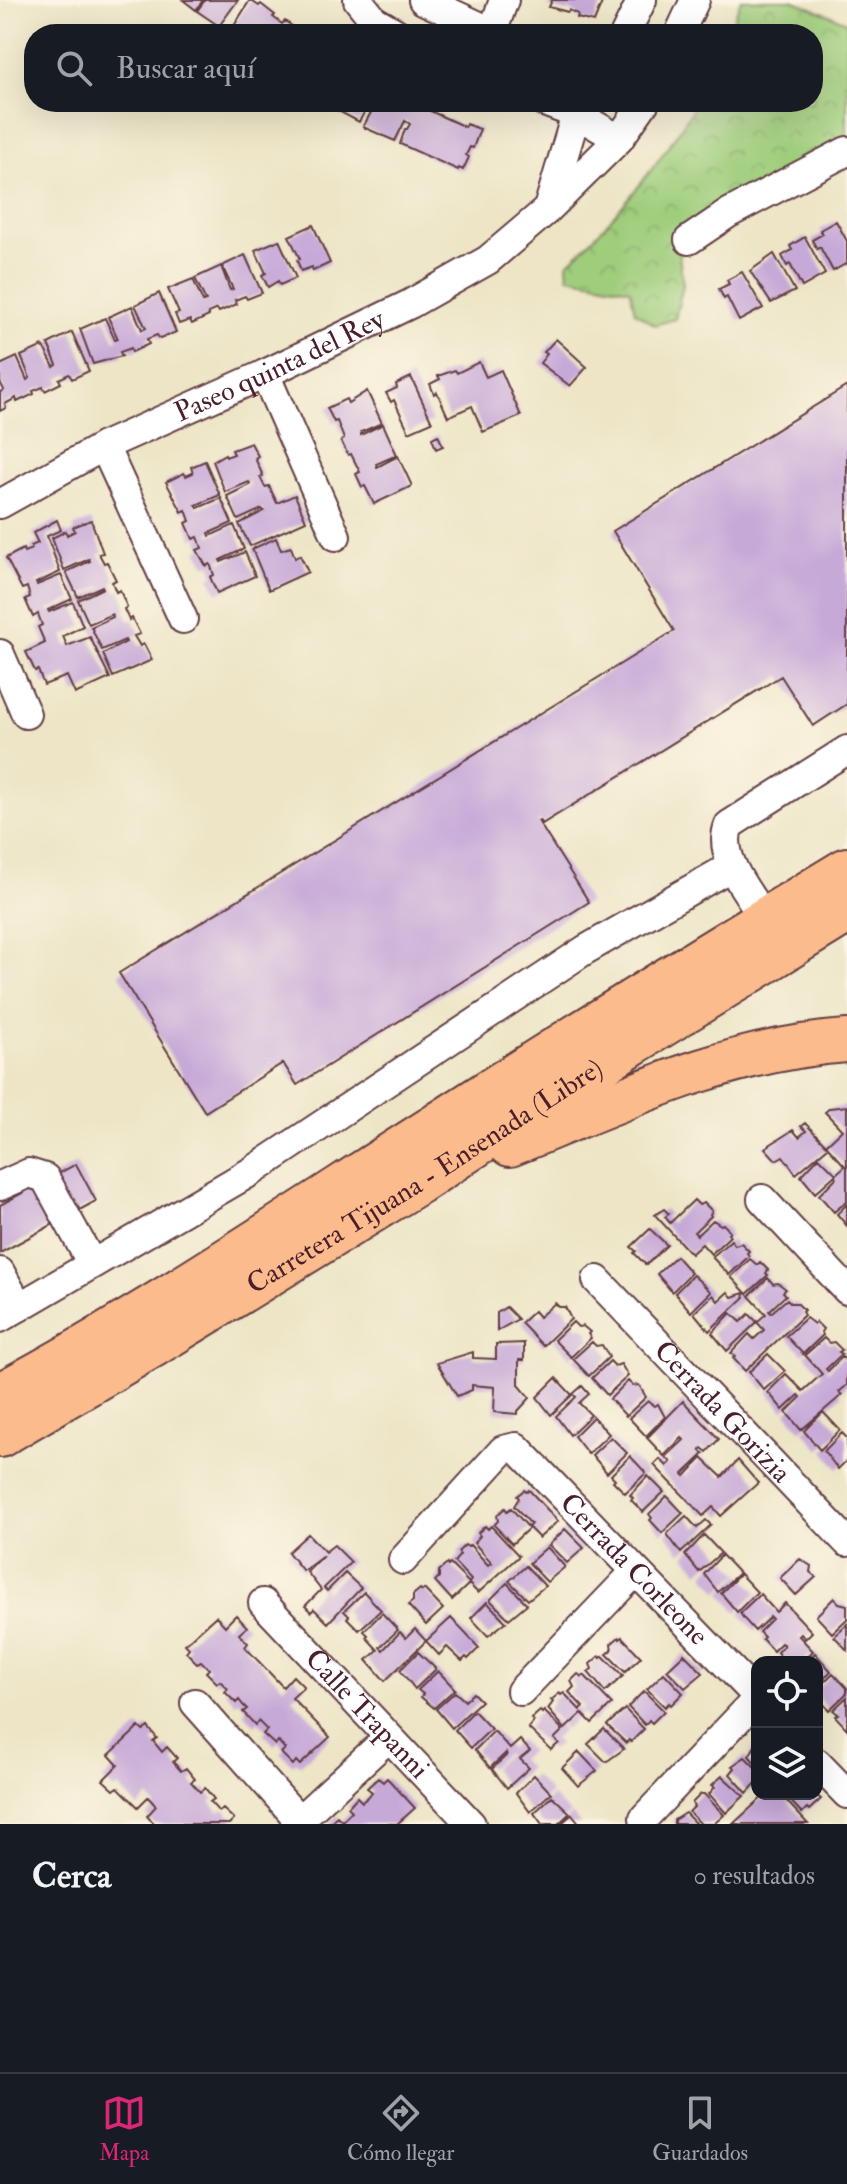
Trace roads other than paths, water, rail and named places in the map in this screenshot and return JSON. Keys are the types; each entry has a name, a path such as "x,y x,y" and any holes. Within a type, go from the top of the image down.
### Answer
{"highway":[{"name":"Carretera Tijuana - Ensenada (Libre)","path":"0,1394 215,1267 640,993 847,869"},
{"name":"Carretera Tijuana - Ensenada (Libre)","path":"0,1436 420,1182 634,1043 847,912"},
{"path":"420,1182 692,1072 738,1058 817,1043 847,1041"}],"street":[{"path":"358,0 381,24"},
{"path":"423,0 475,24"},
{"path":"497,24 504,0"},
{"path":"630,24 642,0"},
{"path":"684,24 695,0"},
{"path":"548,209 579,112"},
{"path":"585,112 619,139"},
{"name":"Paseo quinta del Rey","path":"0,504 104,446 265,374 410,304 488,260 548,209 619,139 638,112"},
{"path":"689,240 729,213 847,151"},
{"path":"265,374 336,536"},
{"path":"104,446 183,619"},
{"path":"0,654 26,714"},
{"path":"765,919 732,866 726,841 729,825 847,750"},
{"path":"0,1272 9,1313 254,1170 585,950 732,866"},
{"path":"0,1186 29,1173 45,1178 92,1264"},
{"path":"762,1199 847,1290"},
{"name":"Cerrada Gorizia","path":"597,1280 847,1542"},
{"name":"Cerrada Corleone","path":"403,1560 503,1450 510,1447 521,1450 751,1692"},
{"path":"521,1691 635,1572"},
{"name":"Calle Trapanni","path":"263,1603 471,1824"},
{"path":"195,1703 297,1822 388,1738"},
{"path":"644,1818 751,1704"},
{"path":"823,1769 847,1794"}]}
